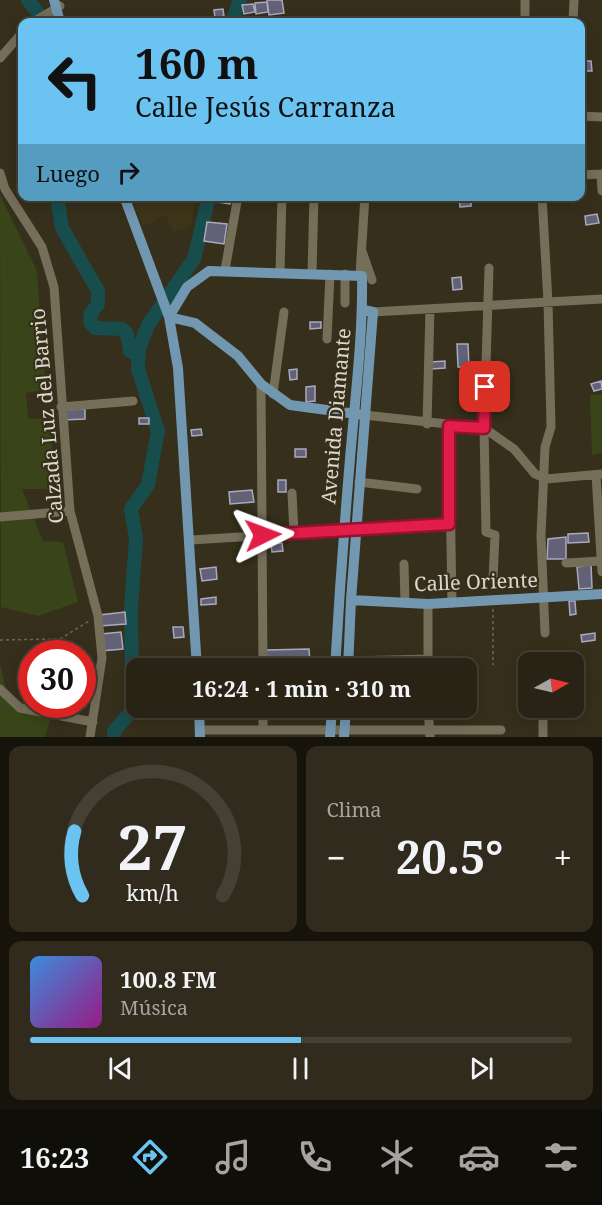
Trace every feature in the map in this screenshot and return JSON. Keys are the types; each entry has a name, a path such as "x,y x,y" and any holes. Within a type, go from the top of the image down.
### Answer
{"main road":[{"path":"126,201 169,317 178,368 191,540 196,658"},
{"path":"169,317 192,281 209,272 225,270 360,274"},
{"name":"Avenida Diamante","path":"336,658 344,530 359,415 368,311 360,274"},
{"path":"169,317 195,323 238,356 261,384 291,405 359,415"},
{"name":"Avenida Diamante","path":"349,658 359,482 359,415"},
{"name":"Calle Oriente","path":"351,600 428,604 602,594"},
{"path":"199,718 200,734"},
{"path":"331,733 332,718"},
{"path":"344,733 345,718"}],"street":[{"path":"525,0 525,18"},
{"path":"573,18 574,0"},
{"path":"40,18 57,4"},
{"path":"0,58 18,38"},
{"path":"585,116 602,117"},
{"name":"Calzada Luz del Barrio","path":"0,173 5,189 42,248 54,288 70,511 98,616 102,658 90,737"},
{"path":"585,175 601,174 602,191"},
{"path":"225,270 237,201"},
{"path":"280,272 282,201"},
{"path":"312,273 314,201"},
{"path":"360,274 365,201"},
{"path":"542,201 548,302 551,427 545,447 546,478 541,536 545,633"},
{"path":"360,249 365,255 372,280"},
{"path":"489,268 486,306 484,428 486,532 495,535 493,579"},
{"path":"327,339 330,274"},
{"path":"345,274 345,303"},
{"path":"368,311 602,299"},
{"path":"427,424 430,309"},
{"path":"273,393 284,312"},
{"path":"261,384 263,658"},
{"path":"61,407 133,401"},
{"path":"359,415 427,424 484,428 514,450 535,474 546,478 599,475 602,572"},
{"path":"449,426 452,603"},
{"path":"359,482 417,489"},
{"path":"292,493 294,533"},
{"path":"0,517 70,511"},
{"path":"191,540 449,524"},
{"path":"566,563 601,561"},
{"path":"404,564 405,603"},
{"path":"428,604 429,658"},
{"path":"0,689 20,708 93,722"},
{"path":"263,718 263,730"},
{"path":"428,718 429,733"},
{"path":"543,718 543,737"},
{"path":"200,734 263,730 295,733 417,734 501,730"}],"path":[{"path":"493,600 493,665"},
{"path":"0,640 60,639 98,616"}],"shaded area":[{"path":"133,201 195,201 191,226 173,232 166,216 143,226"}],"green space":[{"path":"0,195 37,271 46,390 26,393 28,419 49,418 56,489 22,489 43,541 63,542 78,602 38,616 1,607 1,621"},
{"path":"602,394 602,453 592,455 590,395"},
{"path":"0,663 8,698 18,701 18,718 51,718 45,737 0,737"}],"building":[{"path":"267,0 282,0 284,13 269,15"},
{"path":"267,2 268,12 256,14 255,3"},
{"path":"253,4 255,12 244,14 242,5"},
{"path":"223,9 224,16 215,18 214,10"},
{"path":"585,61 591,61 592,71 585,71"},
{"path":"210,201 230,201 230,204"},
{"path":"459,201 471,201 471,206 460,207"},
{"path":"597,214 599,223 586,225 585,216"},
{"path":"207,222 227,224 224,244 204,241"},
{"path":"461,277 462,289 453,290 452,278"},
{"path":"310,322 321,322 321,328 310,329"},
{"path":"457,344 468,344 469,367 458,367"},
{"path":"445,361 445,368 431,369 431,362"},
{"path":"297,369 297,379 290,380 289,370"},
{"path":"601,381 602,389 594,391 591,384"},
{"path":"315,386 315,401 306,402 306,387"},
{"path":"85,409 85,419 64,420 63,410"},
{"path":"139,418 149,418 149,424 139,424"},
{"path":"201,429 202,435 192,436 191,430"},
{"path":"295,449 306,449 306,457 295,457"},
{"path":"329,456 339,456 339,462 329,462"},
{"path":"278,480 286,480 286,492 278,492"},
{"path":"252,490 254,502 230,504 229,492"},
{"path":"588,533 589,542 568,543 568,534"},
{"path":"566,537 566,559 547,559 548,539"},
{"path":"282,543 283,551 272,552 271,544"},
{"path":"591,564 592,588 579,589 577,567"},
{"path":"216,567 217,579 202,581 200,569"},
{"path":"216,597 216,604 201,605 201,599"},
{"path":"569,601 575,601 576,614 570,615"},
{"path":"125,612 126,624 100,626 99,615"},
{"path":"173,627 183,627 184,637 174,638"},
{"path":"121,632 123,649 101,651 101,634"},
{"path":"595,633 595,640 582,642 581,635"},
{"path":"309,649 310,658 267,658 266,650"}],"waterway":[{"path":"28,0 42,18"},
{"path":"233,18 240,0"},
{"path":"58,201 62,228 98,291 98,304 91,313 90,322 95,328 122,329 127,334 130,351 139,356"},
{"path":"132,658 131,608 136,539 131,509 148,485 158,431 138,369 139,348 148,325 194,259 208,201"},
{"path":"114,737 114,731 126,717"}],"route":[{"path":"263,535 449,524 449,426 484,428 485,387"}]}
